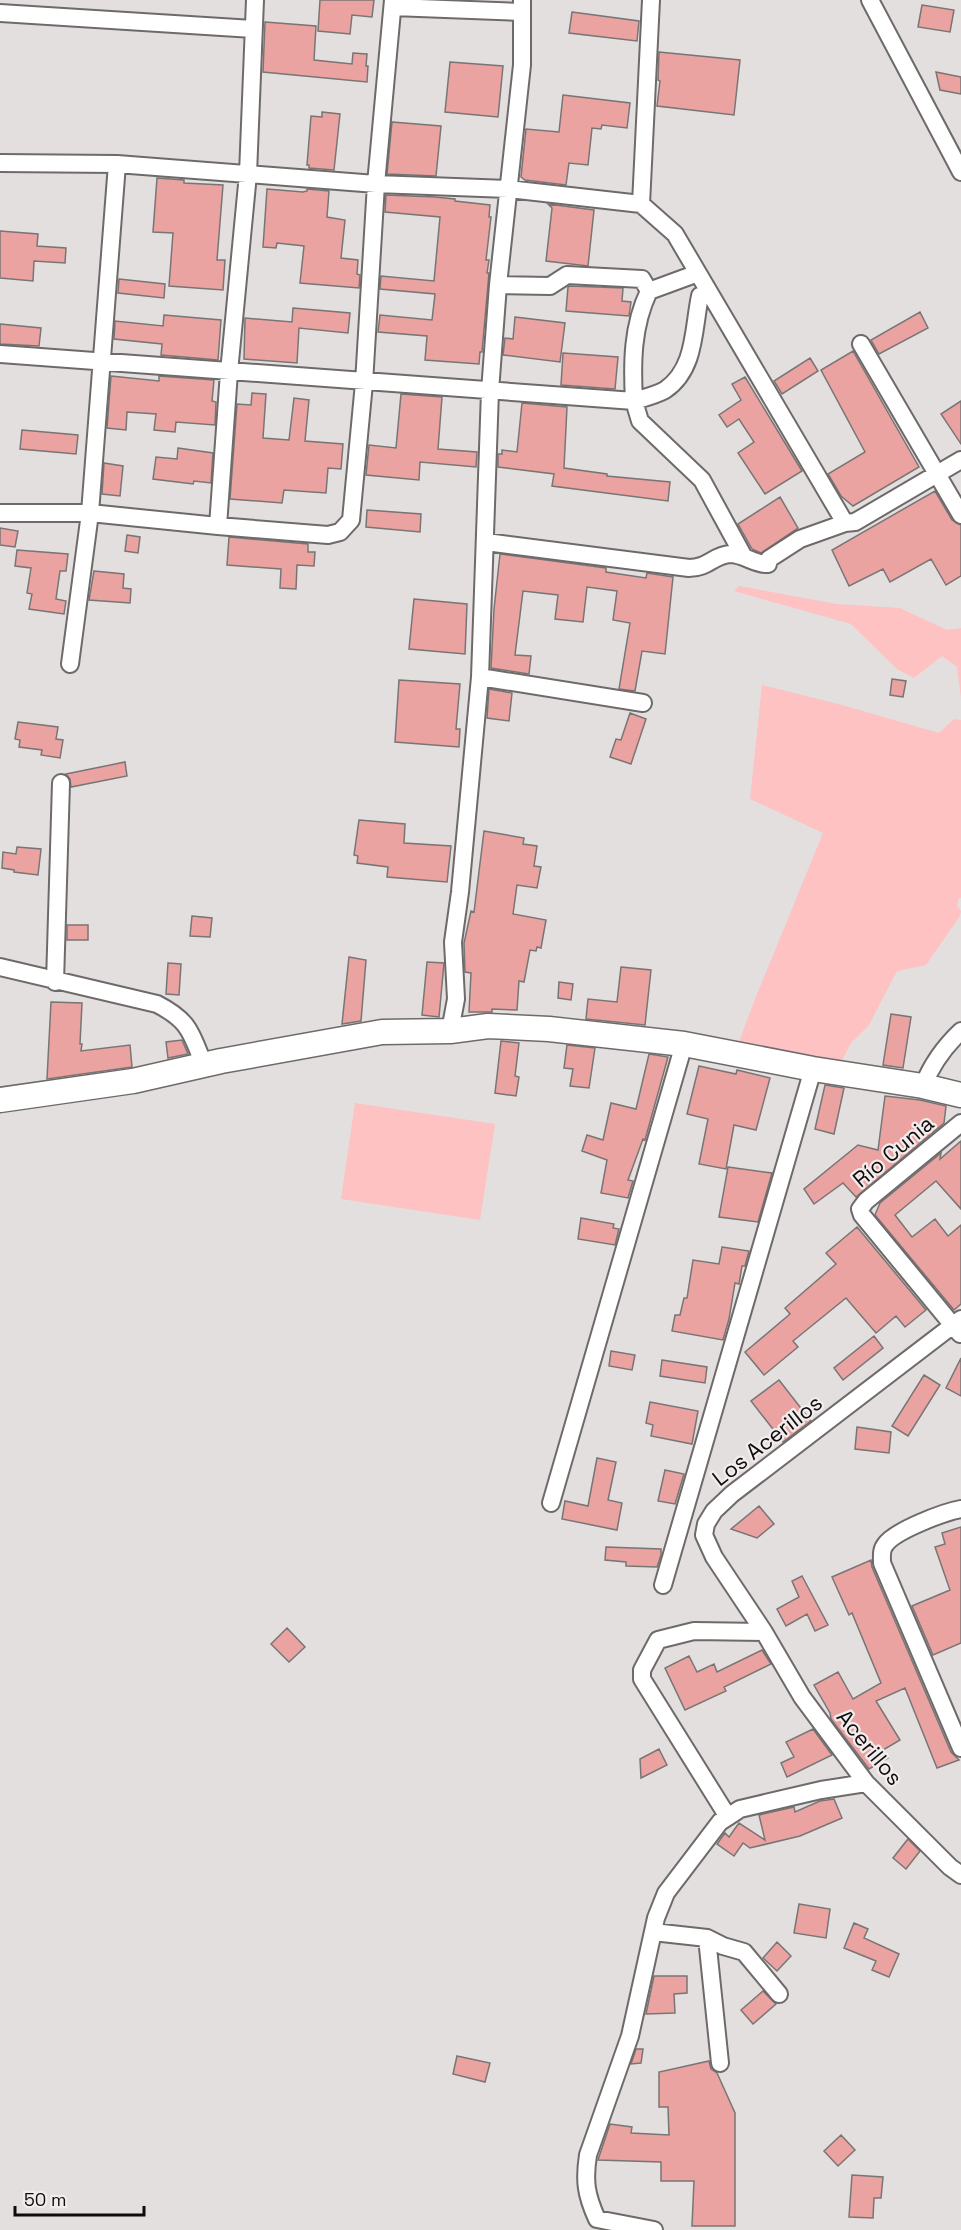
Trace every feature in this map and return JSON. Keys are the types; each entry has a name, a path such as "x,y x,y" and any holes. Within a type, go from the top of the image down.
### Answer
{"street":[{"path":"218,526 229,372 248,174 255,0"},
{"path":"641,204 651,0"},
{"path":"870,0 961,172"},
{"path":"0,513 90,513 328,535 340,532 351,520 364,382 376,183 393,4 522,6 522,65 498,285 490,391 480,677 460,892 453,942 456,999 450,1031"},
{"path":"0,13 254,29"},
{"path":"0,163 117,164 376,183 508,189 641,204 675,234 845,523"},
{"path":"70,663 90,513 117,164"},
{"path":"698,273 649,291 644,300 634,340 632,368 634,401 640,421 702,480 744,557"},
{"path":"498,285 550,286 567,275 642,279 649,291"},
{"path":"0,354 634,401 663,391 680,377 690,356 700,296 711,296"},
{"path":"861,344 961,514"},
{"path":"486,542 689,567 702,567 722,555 735,554 760,564 768,564 769,559 800,539 845,523 855,522 961,460"},
{"path":"480,677 643,704"},
{"path":"55,982 61,783"},
{"path":"0,967 55,982 157,1004 175,1013 189,1029 204,1065"},
{"path":"0,1100 133,1081 204,1065 382,1032 450,1031 488,1026 549,1029 684,1044 813,1069 923,1086 961,1095"},
{"path":"923,1086 941,1054 961,1030"},
{"path":"551,1503 684,1044"},
{"path":"663,1585 813,1069"},
{"name":"Río Cunia","path":"958,1326 865,1220 860,1209 866,1201 961,1123"},
{"name":"Los Acerillos","path":"764,1632 714,1557 704,1535 706,1524 714,1511 732,1494 958,1326"},
{"path":"961,1509 898,1533 883,1546 882,1555 882,1563 961,1748"},
{"path":"728,1817 642,1679 642,1670 658,1640 694,1631 764,1632"},
{"name":"Acerillos","path":"764,1632 802,1697 866,1783 957,1869"},
{"path":"654,2230 597,2219 588,2198 585,2176 588,2155 630,2036 656,1918 666,1893 720,1822 740,1809 821,1790 866,1783"},
{"path":"653,1932 707,1938 723,1946 744,1952 778,1994"},
{"path":"707,1938 720,2063"}],"shaded area":[{"path":"739,586 837,604 900,608 947,630 961,628 961,698 957,667 942,656 914,678 897,669 851,624 734,591"},
{"path":"762,685 939,733 954,719 961,720 961,898 957,906 961,911 960,916 926,965 897,971 869,1025 851,1043 836,1072 734,1055 823,833 750,799"},
{"path":"355,1103 495,1124 480,1220 341,1199"}],"building":[{"path":"320,0 374,0 372,17 352,15 350,34 318,31"},
{"path":"922,5 954,10 950,32 918,27"},
{"path":"572,12 639,21 637,41 569,33"},
{"path":"265,22 316,26 314,60 352,64 353,53 367,54 367,82 263,72"},
{"path":"659,52 740,60 734,115 657,106 660,81 658,80"},
{"path":"450,62 503,66 498,117 445,112"},
{"path":"936,72 961,77 961,94 940,90"},
{"path":"563,95 630,103 627,128 602,125 601,129 592,128 588,165 569,163 566,185 525,180 521,177 526,129 559,132"},
{"path":"322,112 340,114 334,170 309,168 307,165 311,116 322,117"},
{"path":"392,122 441,126 436,176 387,174"},
{"path":"157,178 184,180 184,183 223,185 217,260 225,260 223,290 169,286 173,233 153,232"},
{"path":"267,189 303,192 307,189 329,191 327,217 345,220 341,258 358,260 359,288 300,283 304,246 277,243 276,248 263,247"},
{"path":"386,195 435,197 490,205 489,217 491,217 486,260 489,260 487,273 489,273 479,364 425,360 427,336 378,332 380,315 432,320 435,294 380,289 381,276 434,281 440,217 385,212"},
{"path":"548,204 594,210 588,266 546,261 552,208"},
{"path":"0,231 38,234 37,246 66,248 65,263 34,261 33,281 0,278"},
{"path":"119,279 165,284 164,298 118,293"},
{"path":"568,287 623,288 622,301 631,302 629,316 566,311"},
{"path":"293,308 350,313 348,333 299,328 297,363 244,359 245,318 292,322"},
{"path":"920,312 928,328 879,354 871,340"},
{"path":"164,315 221,320 218,360 161,355 162,344 114,339 115,321 163,326"},
{"path":"515,317 565,323 560,362 503,355 505,338 513,339"},
{"path":"0,324 41,328 39,346 0,344"},
{"path":"853,351 919,467 853,506 841,496 828,474 865,452 821,370"},
{"path":"563,353 618,357 615,389 561,385"},
{"path":"810,358 818,371 782,394 774,381"},
{"path":"111,376 159,381 159,376 214,380 212,401 216,402 215,425 176,422 175,432 154,430 156,414 127,412 126,430 107,428"},
{"path":"745,377 802,471 765,494 738,453 754,442 739,419 727,427 719,415 741,400 732,384"},
{"path":"252,393 266,394 263,438 289,440 294,398 309,400 305,441 343,444 341,469 328,468 326,493 284,490 282,503 230,499 237,404 251,405"},
{"path":"401,394 442,397 438,449 477,452 476,467 420,462 419,480 366,475 369,445 396,448"},
{"path":"961,401 961,444 941,414"},
{"path":"522,403 567,407 564,468 607,474 607,476 670,482 668,501 552,486 554,474 498,467 498,454 502,454 502,450 517,452"},
{"path":"22,430 78,435 76,454 20,449"},
{"path":"178,448 213,453 211,483 194,481 193,484 153,479 156,457 177,459"},
{"path":"104,463 123,466 120,496 102,494"},
{"path":"935,491 952,520 961,525 961,576 946,585 931,559 890,582 883,569 849,586 832,550"},
{"path":"780,497 798,528 761,553 752,549 738,524"},
{"path":"367,510 421,514 420,532 366,527"},
{"path":"0,528 18,531 15,547 0,545"},
{"path":"127,535 140,537 138,553 125,551"},
{"path":"229,537 308,544 308,552 315,552 314,566 297,565 296,589 280,588 281,569 227,565"},
{"path":"17,550 68,554 66,571 60,571 56,599 66,601 64,614 29,609 32,594 27,593 31,568 15,566"},
{"path":"500,554 606,568 606,572 646,578 647,573 673,577 665,654 642,651 635,691 619,689 630,623 613,620 617,591 587,587 583,622 555,619 558,595 523,591 515,655 531,656 529,674 491,668"},
{"path":"94,571 124,574 123,588 131,589 130,603 89,600"},
{"path":"414,599 467,604 465,654 409,649"},
{"path":"892,679 906,681 903,697 890,695"},
{"path":"399,680 460,684 456,729 460,729 459,747 395,742"},
{"path":"489,689 512,693 509,721 487,718"},
{"path":"630,713 646,719 631,764 610,757 616,739 621,740"},
{"path":"18,722 58,727 56,739 63,740 60,758 41,755 42,750 19,747 20,740 15,739"},
{"path":"125,762 127,776 71,787 70,779 66,774"},
{"path":"359,820 405,824 404,843 451,846 447,882 387,877 388,867 357,863 358,856 354,855"},
{"path":"484,831 524,838 523,844 537,846 534,866 541,867 537,888 517,885 513,914 546,920 541,948 537,947 536,951 530,950 524,982 519,981 517,1010 492,1009 492,1012 469,1012 471,973 465,972 464,943 471,911 474,912"},
{"path":"17,847 41,849 38,875 2,868 3,852 16,854"},
{"path":"192,916 212,918 210,937 190,936"},
{"path":"67,925 88,925 88,940 67,940"},
{"path":"349,957 366,960 361,1021 342,1024"},
{"path":"427,962 444,963 439,1017 422,1015"},
{"path":"168,963 181,964 179,995 166,994"},
{"path":"621,967 651,970 645,1025 586,1019 588,999 617,1002"},
{"path":"559,982 573,984 571,1000 558,998"},
{"path":"51,1002 82,1003 81,1051 130,1045 132,1067 47,1079"},
{"path":"891,1014 911,1017 903,1068 883,1065"},
{"path":"182,1040 188,1054 168,1058 166,1042"},
{"path":"501,1041 519,1043 515,1076 519,1077 516,1096 495,1093"},
{"path":"567,1045 595,1048 589,1088 570,1086 573,1069 564,1068"},
{"path":"649,1054 668,1057 645,1140 643,1139 628,1180 633,1181 628,1198 601,1193 607,1160 582,1151 587,1135 603,1140 611,1103 636,1109"},
{"path":"699,1066 736,1074 737,1070 770,1078 756,1130 734,1125 726,1169 699,1164 708,1119 687,1114"},
{"path":"825,1085 844,1088 834,1134 815,1129"},
{"path":"885,1096 946,1106 944,1123 856,1197 843,1183 814,1204 804,1189 858,1145 878,1150"},
{"path":"961,1141 961,1209 936,1181 895,1215 912,1237 935,1219 948,1236 961,1225 961,1304 954,1310 875,1215 880,1203 941,1153 940,1159"},
{"path":"728,1167 772,1173 758,1222 719,1217"},
{"path":"581,1218 614,1224 613,1228 619,1229 615,1245 578,1239"},
{"path":"857,1227 926,1310 905,1327 896,1316 876,1333 846,1298 793,1341 798,1347 764,1375 745,1352 790,1314 785,1308 836,1264 826,1253"},
{"path":"722,1247 749,1251 745,1266 742,1266 739,1284 735,1283 723,1340 672,1331 675,1315 680,1315 684,1298 687,1298 693,1260 719,1264"},
{"path":"874,1336 883,1348 843,1380 834,1368"},
{"path":"611,1351 635,1355 632,1370 609,1366"},
{"path":"961,1358 961,1396 946,1388"},
{"path":"662,1360 707,1367 705,1383 660,1376"},
{"path":"924,1375 940,1385 908,1436 892,1426"},
{"path":"779,1380 811,1421 783,1442 751,1401"},
{"path":"650,1402 698,1411 692,1444 651,1436 653,1425 646,1423"},
{"path":"857,1427 891,1432 889,1453 855,1449"},
{"path":"597,1458 616,1462 608,1500 622,1503 617,1530 562,1519 565,1501 588,1506"},
{"path":"665,1470 684,1474 675,1504 658,1501"},
{"path":"759,1506 774,1524 757,1538 731,1529"},
{"path":"961,1527 961,1643 933,1655 912,1606 950,1590 935,1547 945,1544 942,1533"},
{"path":"606,1547 661,1549 661,1555 657,1567 626,1566 626,1562 605,1560"},
{"path":"871,1560 951,1752 959,1760 937,1768 905,1688 876,1701 900,1740 883,1750 888,1758 869,1769 831,1719 814,1685 838,1672 853,1699 881,1683 852,1613 849,1615 832,1577"},
{"path":"802,1576 828,1625 815,1631 807,1614 786,1626 777,1609 799,1597 792,1581"},
{"path":"287,1628 305,1647 289,1662 271,1644"},
{"path":"762,1650 771,1664 724,1687 726,1691 685,1710 665,1668 689,1656 697,1672 714,1664 717,1672"},
{"path":"813,1729 832,1755 787,1777 781,1763 794,1757 786,1742"},
{"path":"659,1749 667,1765 641,1778 640,1759"},
{"path":"834,1799 842,1818 800,1836 750,1848 743,1843 734,1856 717,1844 725,1833 729,1837 739,1823 765,1840 759,1815 794,1807 795,1812 820,1801"},
{"path":"908,1839 920,1851 906,1869 893,1858"},
{"path":"799,1904 830,1909 826,1938 794,1933"},
{"path":"854,1923 868,1929 864,1938 899,1954 889,1977 872,1970 876,1961 844,1948"},
{"path":"777,1942 791,1956 777,1971 763,1958"},
{"path":"654,1976 687,1976 687,1993 674,1994 675,2013 646,2014"},
{"path":"763,1991 776,2004 753,2024 741,2010"},
{"path":"636,2049 643,2049 641,2063 631,2064"},
{"path":"457,2056 490,2063 485,2082 453,2074"},
{"path":"709,2061 735,2113 735,2226 692,2226 694,2181 661,2181 661,2162 598,2160 610,2124 632,2127 631,2133 669,2135 668,2107 659,2107 659,2072"},
{"path":"841,2135 855,2150 838,2166 824,2151"},
{"path":"852,2175 883,2177 881,2198 874,2198 873,2218 849,2217"}]}
